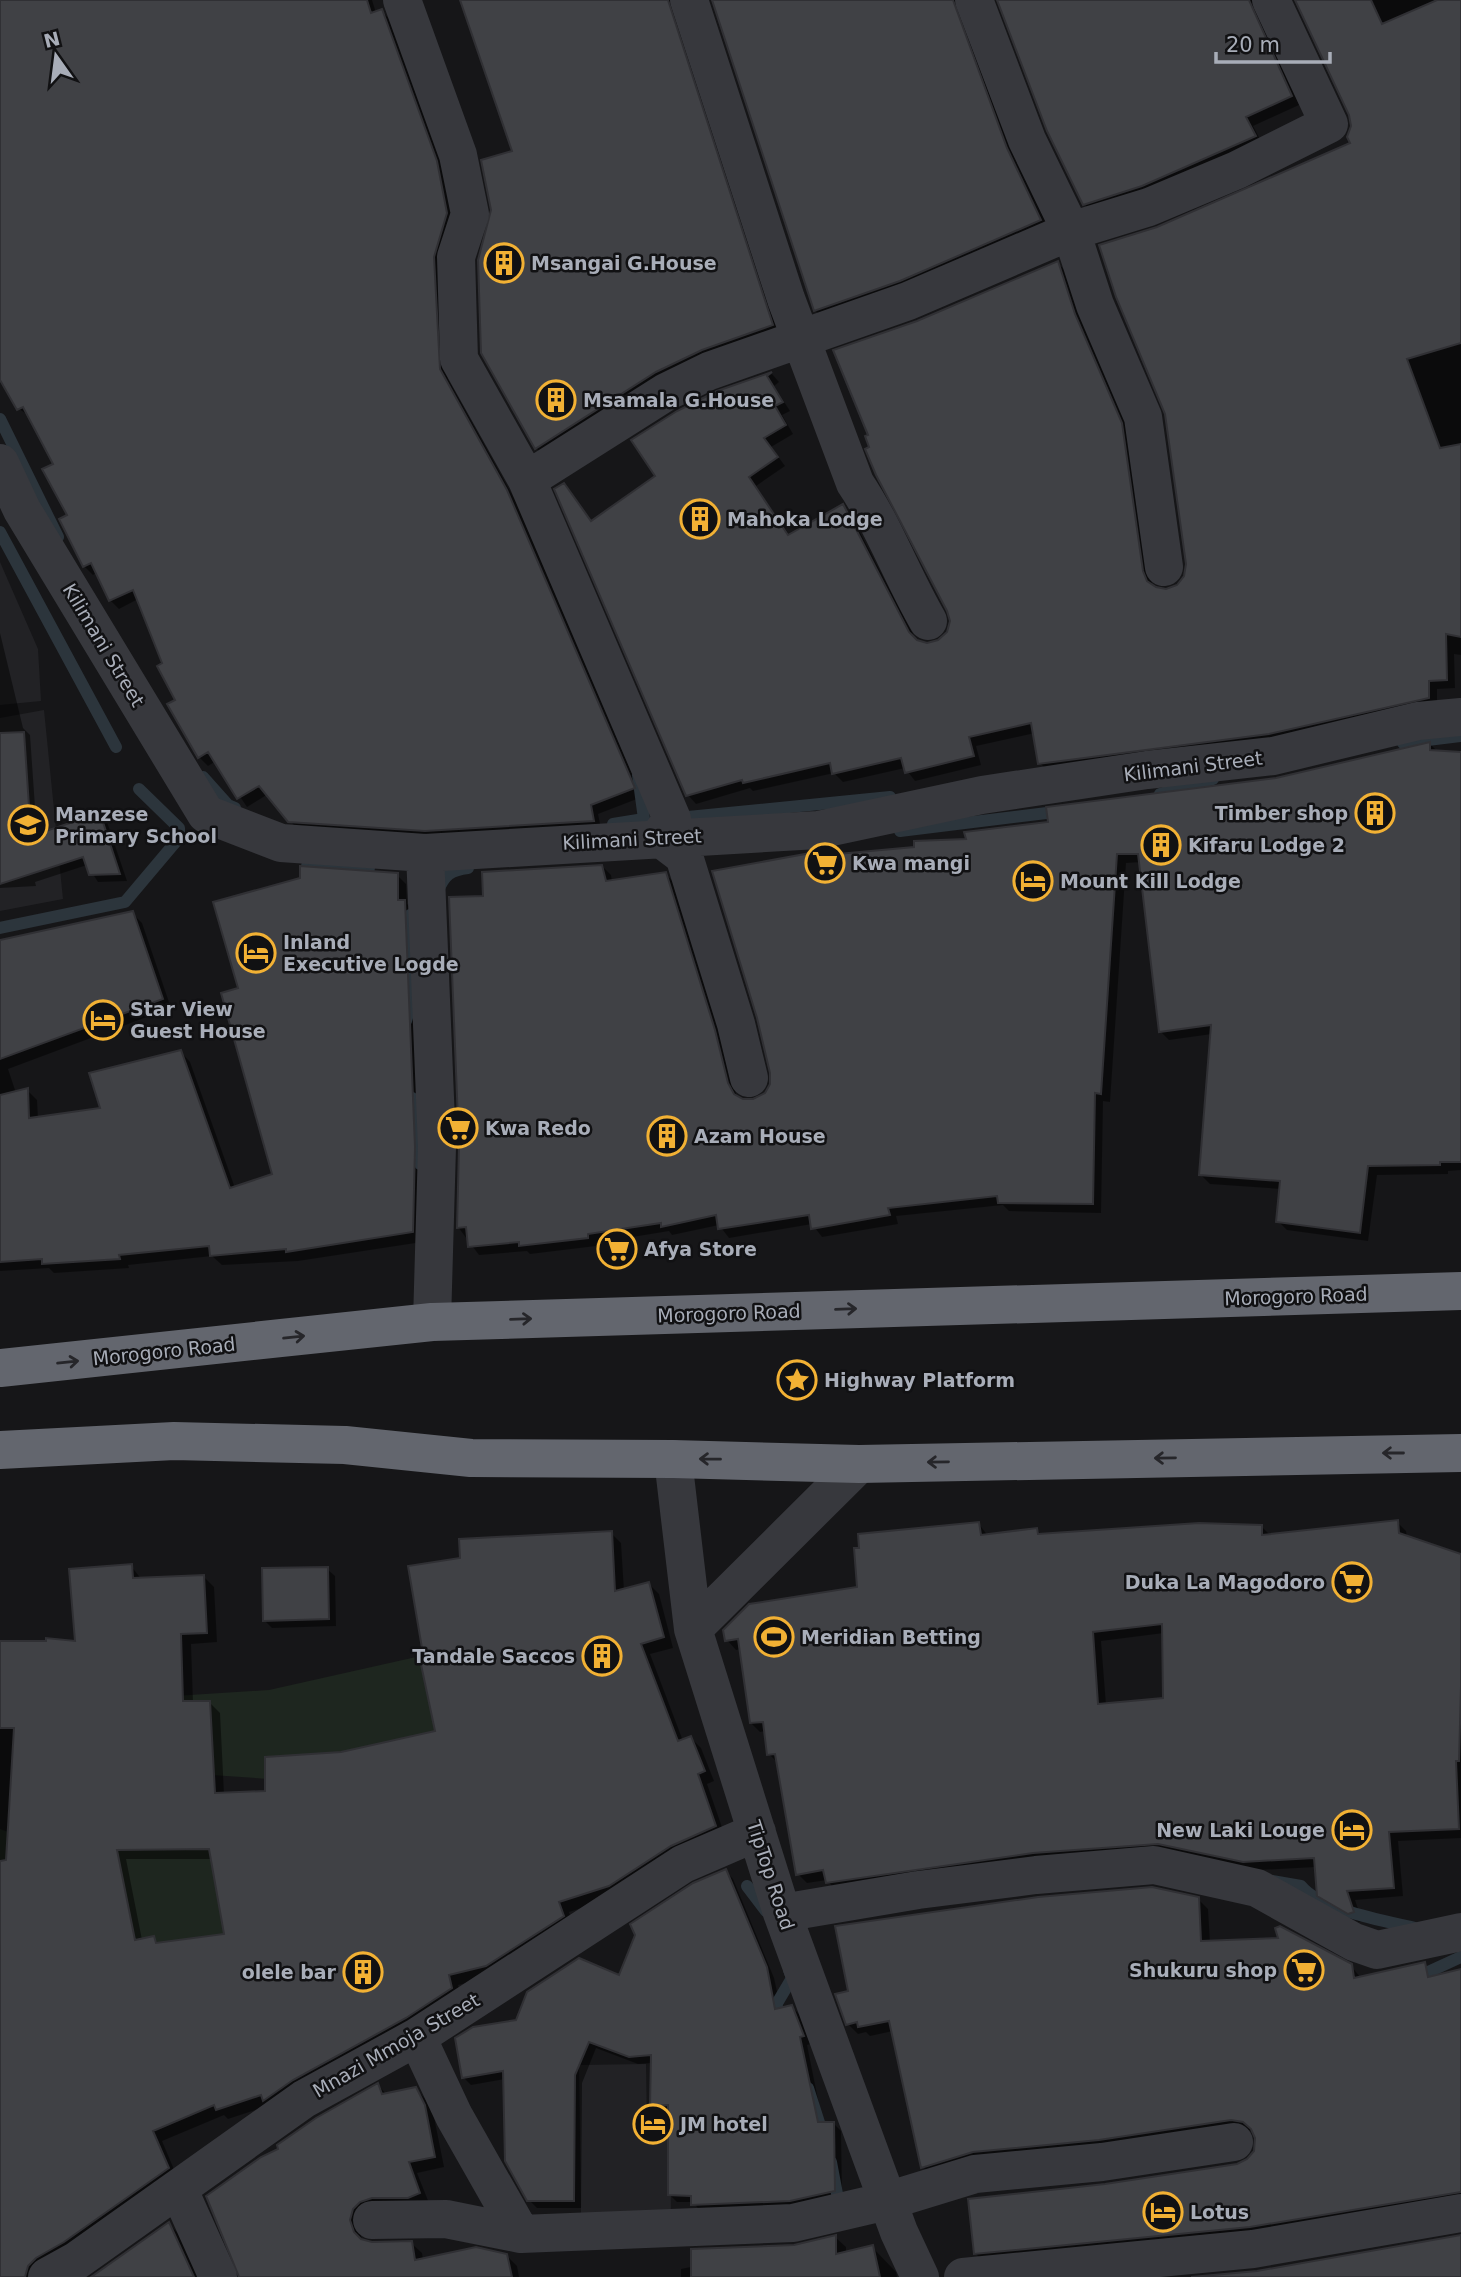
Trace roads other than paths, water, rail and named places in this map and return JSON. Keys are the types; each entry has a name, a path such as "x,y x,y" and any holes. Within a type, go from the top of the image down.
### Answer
{"highway":[{"name":"Morogoro Road","path":"0,1368 432,1322 1461,1291"},
{"path":"0,1450 174,1441 345,1446 471,1458 673,1459 859,1464 1461,1453"}],"street":[{"path":"402,0 458,155 470,214 456,257 459,359 527,480 672,819 659,837 684,856 736,1024 749,1078"},
{"path":"689,0 786,299 855,483 873,509 899,568 928,621"},
{"path":"974,0 1027,140 1071,231 1095,305 1143,417 1164,567"},
{"path":"527,480 666,392 709,371 908,301 1071,231 1149,208 1237,170 1329,124 1271,0"},
{"name":"Kilimani Street","path":"0,463 22,510 206,814 281,843 425,853 659,837 818,830 982,795 1147,770 1273,756 1418,721 1461,717"},
{"path":"425,853 437,1147 432,1322"},
{"name":"TipTop Road","path":"673,1459 693,1629 782,1913 887,2201 920,2277"},
{"path":"693,1629 859,1464"},
{"name":"Mnazi Mmoja Street","path":"47,2277 76,2261 179,2190 304,2099 417,2037 683,1864 757,1832"},
{"path":"782,1913 1023,1876 1154,1866 1257,1888 1354,1942 1377,1950 1461,1932"},
{"path":"417,2037 454,2116 521,2234"},
{"path":"372,2220 446,2219 521,2234 793,2223 887,2201 975,2174 1102,2161 1234,2141"},
{"path":"179,2190 218,2277"},
{"path":"963,2277 1254,2249 1461,2213"}],"waterway":[{"path":"0,419 58,537"},
{"path":"0,532 116,747"},
{"path":"1403,743 1461,736"},
{"path":"613,824 644,819 638,775"},
{"path":"203,777 228,805 235,808"},
{"path":"1160,794 1213,779"},
{"path":"0,928 125,902 179,838 179,828 139,789"},
{"path":"688,817 890,797"},
{"path":"900,831 1063,811"},
{"path":"307,866 369,868"},
{"path":"438,891 449,874 468,868"},
{"path":"406,1021 412,999 407,935 410,915"},
{"path":"412,1098 420,1164"},
{"path":"1272,1881 1301,1886 1323,1902 1338,1908 1415,1928"},
{"path":"747,1886 766,1911"},
{"path":"1413,1979 1461,1957"},
{"path":"784,2022 776,2005 792,1978 789,1970"},
{"path":"808,2088 824,2138"},
{"path":"831,2162 838,2199 837,2209"}],"place":[{"name":"Msangai G.House","path":"504,263"},
{"name":"Msamala G.House","path":"556,400"},
{"name":"Mahoka Lodge","path":"700,519"},
{"name":"Timber shop","path":"1375,813"},
{"name":"Manzese Primary School","path":"28,825"},
{"name":"Kifaru Lodge 2","path":"1161,845"},
{"name":"Kwa mangi","path":"825,863"},
{"name":"Mount Kill Lodge","path":"1033,881"},
{"name":"Inland Executive Logde","path":"256,953"},
{"name":"Star View Guest House","path":"103,1020"},
{"name":"Kwa Redo","path":"458,1128"},
{"name":"Azam House","path":"667,1136"},
{"name":"Afya Store","path":"617,1249"},
{"name":"Highway Platform","path":"797,1380"},
{"name":"Duka La Magodoro","path":"1352,1582"},
{"name":"Meridian Betting","path":"774,1637"},
{"name":"Tandale Saccos","path":"602,1656"},
{"name":"New Laki Louge","path":"1352,1830"},
{"name":"Shukuru shop","path":"1304,1970"},
{"name":"olele bar","path":"363,1972"},
{"name":"JM hotel","path":"653,2124"},
{"name":"Lotus","path":"1163,2212"}]}
